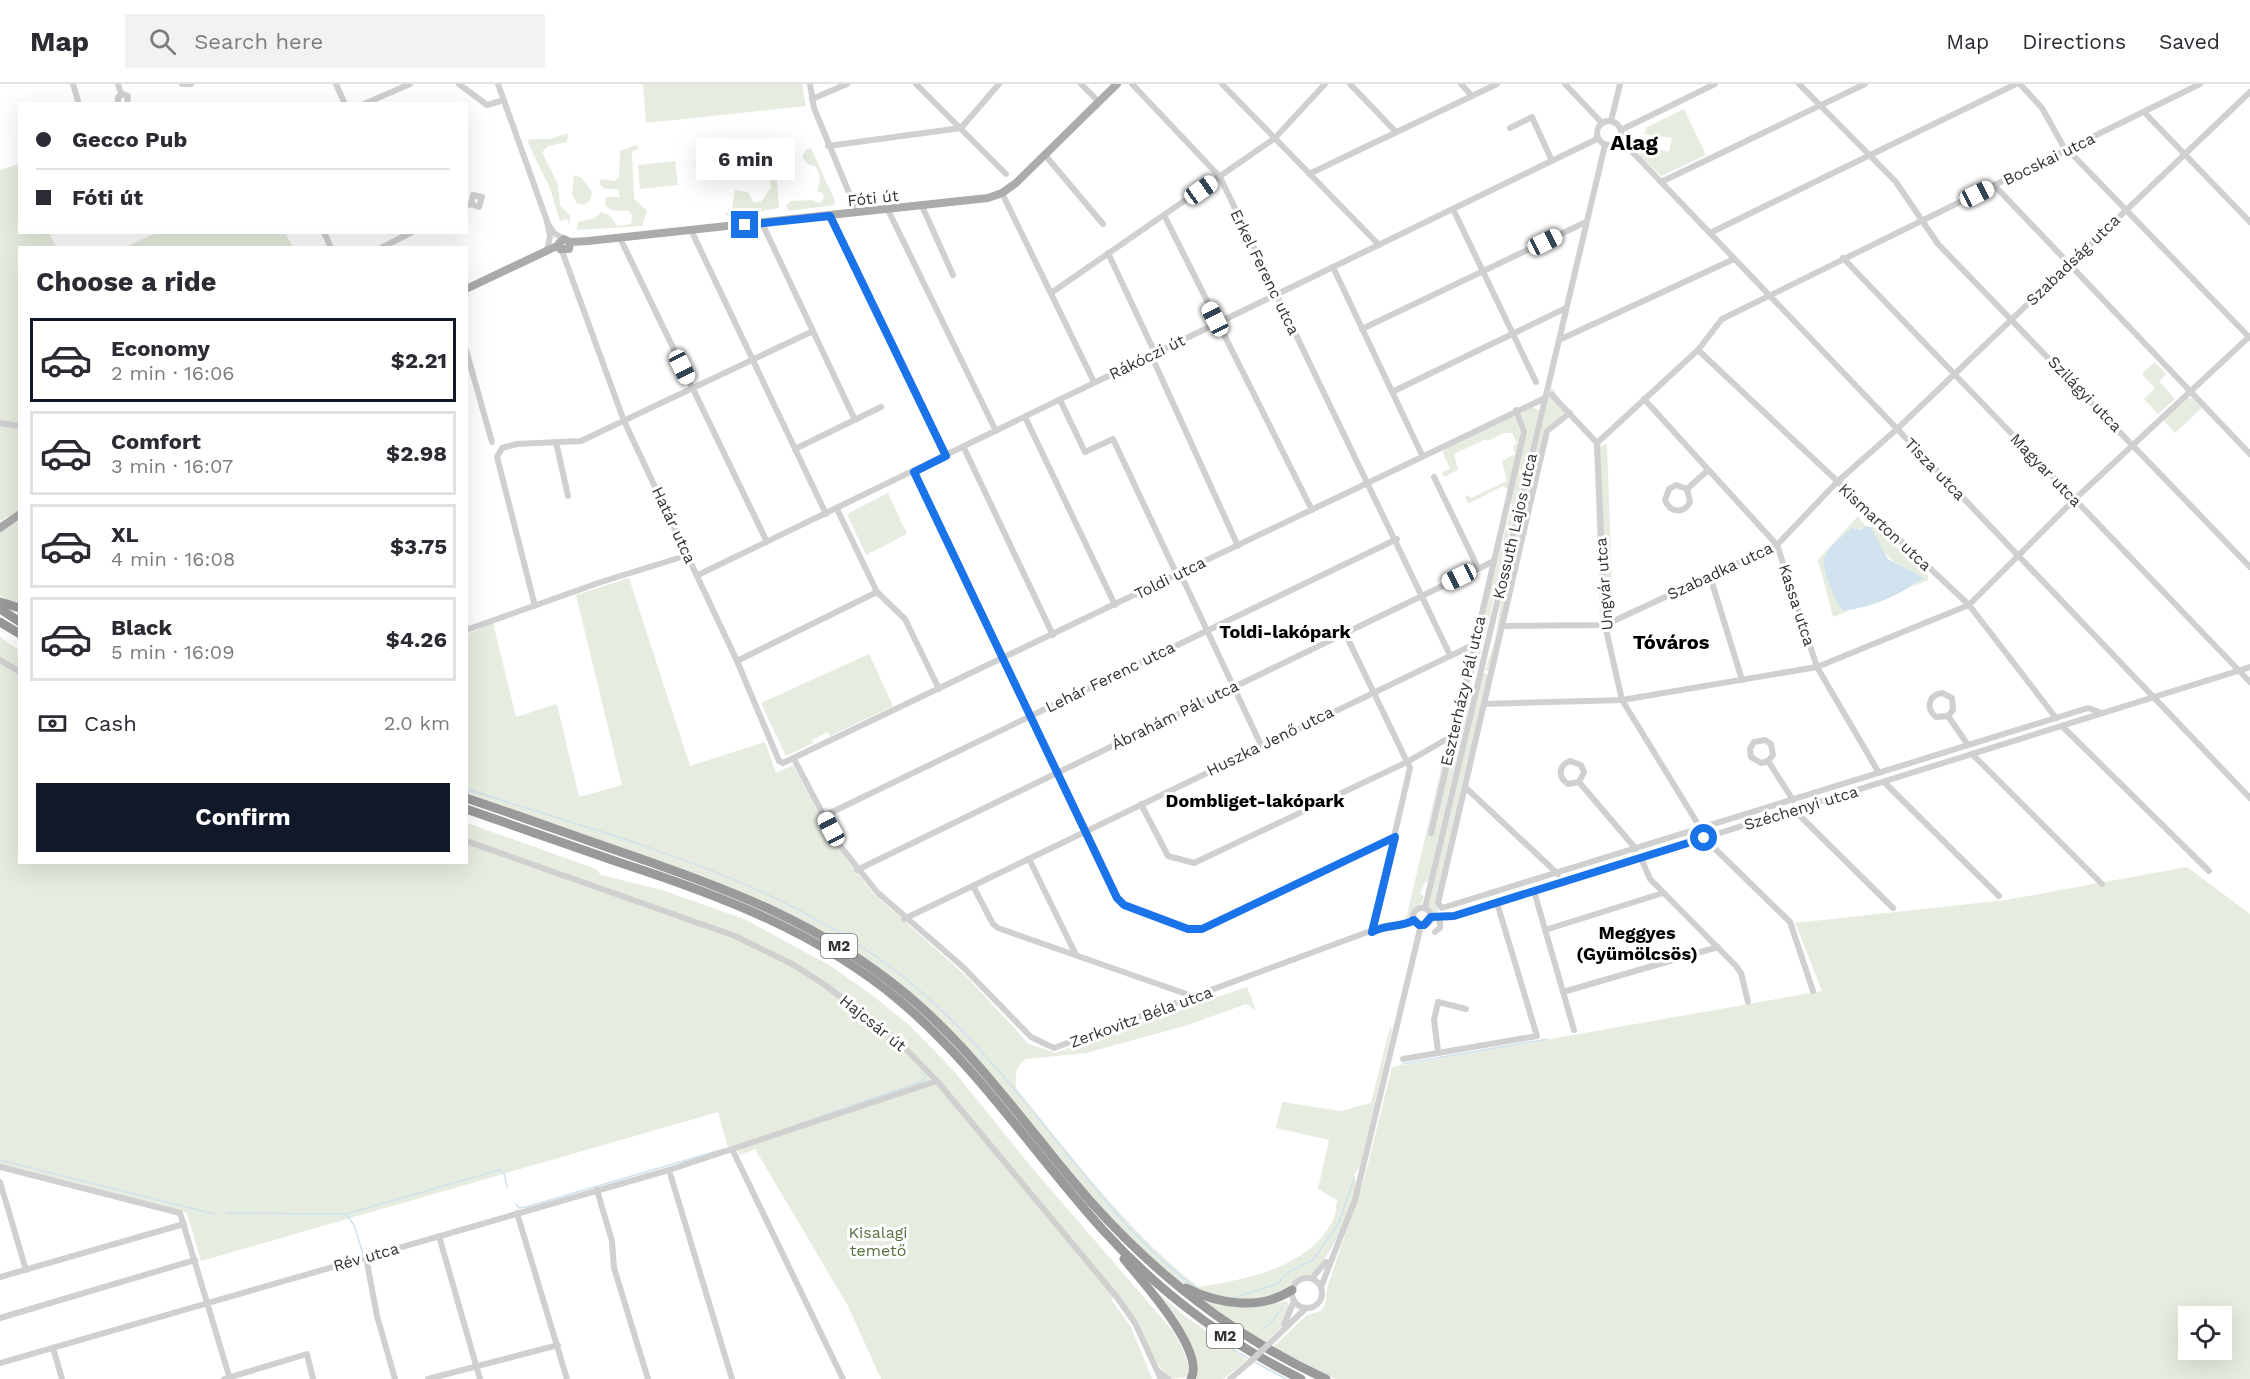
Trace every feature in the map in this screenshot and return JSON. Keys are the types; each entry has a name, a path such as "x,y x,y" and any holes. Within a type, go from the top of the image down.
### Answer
{"highway":[{"path":"0,602 18,607"},
{"path":"0,609 18,621"},
{"path":"0,622 18,633"},
{"name":"M2","path":"468,799 759,903 825,937 869,965 908,996 953,1038 1091,1202 1169,1279 1233,1328 1281,1357 1326,1379"},
{"name":"M2","path":"468,810 726,899 802,936 863,973 901,1002 946,1047 1103,1230 1156,1282 1208,1324 1252,1353 1301,1379"},
{"path":"1103,1230 1185,1340 1194,1365 1191,1379"},
{"path":"1169,1279 1201,1295 1229,1303 1270,1299 1292,1290"}],"main road":[{"name":"Fóti út","path":"468,288 545,252 588,241 988,198 1002,193 1046,155 1116,84"},
{"path":"0,528 18,515"}],"street":[{"path":"73,84 78,102"},
{"path":"118,84 121,94"},
{"path":"182,84 191,84"},
{"path":"336,84 344,102"},
{"path":"369,102 410,84"},
{"path":"459,84 487,105 504,100"},
{"path":"498,84 547,221 550,237 545,252"},
{"path":"810,84 812,99 828,146 852,200 854,213"},
{"path":"812,99 847,84"},
{"path":"916,84 1006,174"},
{"path":"828,146 962,128 999,84"},
{"path":"1081,84 1099,102"},
{"name":"Erkel Ferenc utca","path":"1132,84 1220,177 1450,655"},
{"path":"1222,84 1379,245"},
{"path":"1051,293 1275,138 1325,84"},
{"path":"1350,84 1396,132"},
{"path":"1461,84 1472,96"},
{"path":"1309,174 1497,84"},
{"path":"1565,84 1602,123"},
{"path":"1611,121 1620,84"},
{"path":"1621,130 1713,84"},
{"name":"Szilágyi utca","path":"1799,84 1902,188 1938,244 2250,567"},
{"path":"1661,182 1865,84"},
{"path":"1484,704 1622,700 1817,667 1969,605 2189,391 2250,337 2067,150 2042,108 2018,84 1710,233"},
{"name":"Bocskai utca","path":"1597,443 1698,350 1722,319 2200,84"},
{"name":"Szabadság utca","path":"1897,429 2250,92"},
{"path":"118,102 117,98 121,94"},
{"path":"121,94 128,96 127,102"},
{"path":"2144,112 2250,222"},
{"path":"1510,128 1532,117 1552,161"},
{"path":"1611,121 1602,123 1598,128 1597,139 1605,145 1612,146 1620,139 1621,130"},
{"path":"1611,121 1621,130"},
{"name":"Rákóczi út","path":"698,575 964,448 1094,382 1597,139"},
{"name":"Tisza utca","path":"1620,139 2250,798"},
{"name":"Kossuth Lajos utca","path":"1425,908 1605,145"},
{"path":"1046,155 1103,224"},
{"path":"1994,185 2250,454"},
{"path":"1002,193 1094,382"},
{"path":"922,206 953,275"},
{"path":"1454,209 1536,382"},
{"path":"888,210 996,431"},
{"path":"1164,215 1312,510"},
{"path":"830,216 946,456"},
{"path":"547,221 564,246"},
{"path":"1362,329 1586,222"},
{"path":"762,223 855,420"},
{"path":"691,231 826,514"},
{"path":"385,246 408,234"},
{"path":"550,237 564,246"},
{"path":"620,238 767,542"},
{"name":"Határ utca","path":"564,246 570,270 624,421 698,575 779,761 783,763 794,759"},
{"path":"1108,253 1238,546"},
{"name":"Magyar utca","path":"1843,258 2250,682"},
{"path":"1559,340 1734,259"},
{"path":"1333,267 1422,455"},
{"path":"1392,392 1566,308"},
{"path":"535,606 497,457 502,448 517,444 581,441 813,331"},
{"name":"Kismarton utca","path":"1698,350 1969,605 2056,718"},
{"path":"468,357 492,442"},
{"path":"1552,395 1597,443"},
{"name":"Toldi utca","path":"794,759 1422,455 1545,398"},
{"name":"Kassa utca","path":"1644,399 1777,545 1817,667 1879,773"},
{"path":"1060,400 1085,452 1113,439 1261,745"},
{"path":"795,449 881,407"},
{"name":"Eszterházy Pál utca","path":"1431,833 1524,432 1516,410"},
{"name":"Kossuth Lajos utca","path":"1442,908 1438,903 1547,431 1570,413"},
{"path":"1025,417 1114,605"},
{"path":"0,423 18,426"},
{"name":"Szabadka utca","path":"1502,626 1605,625 1777,545 1837,482 1897,429"},
{"path":"556,442 568,496"},
{"name":"Ungvár utca","path":"1597,443 1605,625 1622,700 1701,829 1704,838"},
{"path":"964,448 1053,635"},
{"path":"1687,489 1708,470"},
{"path":"914,472 1117,898 1124,905 1196,930 1395,837"},
{"path":"1434,477 1478,568"},
{"path":"1680,485 1687,489 1690,497 1688,506 1677,511 1669,508 1665,500 1669,489 1680,485"},
{"path":"837,509 877,592 905,619 939,689"},
{"name":"Lehár Ferenc utca","path":"824,816 1396,539"},
{"path":"468,629 688,555"},
{"name":"Ábrahám Pál utca","path":"857,870 1494,561"},
{"path":"1710,576 1742,680"},
{"path":"737,661 877,592"},
{"path":"1345,633 1410,768 1372,932"},
{"name":"Huszka Jenő utca","path":"904,919 1474,644"},
{"path":"0,660 18,671"},
{"name":"Széchenyi utca","path":"1431,917 1440,918 1497,903 2250,667"},
{"path":"1942,693 1952,699 1954,706 1948,716 1940,718 1932,714 1929,706 1935,695 1942,693"},
{"name":"Széchenyi utca","path":"1442,908 1558,874 2088,708 2102,713"},
{"path":"1948,716 1968,745"},
{"path":"2062,726 2209,871"},
{"path":"1141,804 1168,856 1194,863 1407,762 1452,736"},
{"path":"1972,754 2102,884"},
{"name":"Zerkovitz Béla utca","path":"794,759 824,816 857,870 904,919 963,968 1031,1037 1054,1048 1384,926 1405,924 1414,920"},
{"path":"1768,761 1793,800"},
{"path":"1579,782 1636,849"},
{"path":"1884,782 1999,896"},
{"path":"1465,788 1558,874"},
{"path":"1794,810 1893,908"},
{"path":"1704,838 1790,922 1813,991"},
{"name":"Hajcsár út","path":"468,843 760,947 802,970 860,1009 898,1041 938,1081 1124,1306 1161,1379"},
{"path":"1641,858 1650,879 1741,973 1748,1002"},
{"path":"1029,859 1076,955"},
{"path":"973,886 993,924 998,928 1195,997"},
{"path":"1534,891 1574,1030"},
{"path":"1545,930 1663,893"},
{"path":"1403,1059 1537,1036 1497,903"},
{"path":"1425,908 1431,917 1427,924 1421,925 1414,920 1415,912 1425,908"},
{"path":"1435,932 1440,928 1440,918"},
{"path":"1230,1378 1306,1308 1319,1302 1321,1287 1333,1252 1357,1192 1421,925"},
{"path":"1563,992 1718,948"},
{"path":"1438,1052 1434,1020 1438,1002 1466,1009"},
{"name":"Rév utca","path":"0,1364 207,1302 669,1170 938,1081"},
{"path":"733,1150 843,1379"},
{"path":"0,1167 180,1213 228,1378 307,1354 313,1379"},
{"path":"669,1170 732,1379"},
{"path":"0,1182 26,1270"},
{"path":"597,1190 612,1240 615,1268 648,1379"},
{"path":"517,1213 567,1379"},
{"path":"0,1277 184,1224"},
{"path":"439,1236 480,1379"},
{"path":"1282,1330 1292,1312 1294,1301 1292,1290 1297,1281 1312,1278 1333,1252"},
{"path":"366,1257 377,1316 395,1379"},
{"path":"0,1318 195,1260"},
{"path":"1312,1278 1321,1287"},
{"path":"1294,1301 1306,1308"},
{"path":"428,1379 558,1345"},
{"path":"53,1348 62,1379"},
{"name":"Hajcsár út","path":"1155,1367 1168,1379"}],"green space":[{"path":"643,84 802,84 806,106 646,123"},
{"path":"1684,109 1706,155 1661,176 1640,155 1642,145 1669,152 1672,138 1644,134 1647,127"},
{"path":"568,133 567,142 549,146 542,152 558,184 560,205 570,215 569,225 567,219 560,221 550,188 528,143 529,139 550,139"},
{"path":"636,145 639,148 632,152 634,199 647,211 642,226 577,230 578,222 595,218 601,212 610,216 617,226 631,224 632,215 629,211 611,210 605,205 606,197 620,197 618,189 605,189 599,184 601,179 615,181 619,178 620,151"},
{"path":"811,148 835,201 834,205 789,211 786,206 791,201 812,200 820,203 824,198 823,193 817,191 820,178 815,166 807,164 802,157 805,150"},
{"path":"675,161 678,185 640,189 638,165"},
{"path":"18,164 18,234 50,234 56,246 18,246 18,511 0,521 0,170"},
{"path":"767,167 776,169 779,208 735,216 724,215 732,209 735,190 748,192 754,203 762,201 771,187 770,179 762,176"},
{"path":"574,175 582,178 592,192 590,200 584,205 577,203 572,195"},
{"path":"154,234 286,234 292,246 127,246"},
{"path":"2155,362 2166,374 2159,381 2175,399 2158,414 2144,399 2155,388 2142,374"},
{"path":"1551,388 1565,413 1545,432 1490,671 1485,670 1495,640 1504,580"},
{"path":"2186,398 2192,398 2202,408 2175,433 2163,420"},
{"path":"1533,407 1539,411 1477,668 1471,666 1512,504 1510,503 1525,437 1521,413"},
{"path":"1513,416 1516,418 1521,435 1508,489 1503,486 1468,504 1465,497 1469,495 1471,498 1507,481 1502,461 1515,454 1513,446 1517,443 1512,433 1504,433 1487,441 1486,439 1454,454 1458,470 1444,477 1442,472 1450,469 1443,453 1444,450"},
{"path":"1607,444 1613,615 1600,618 1594,448"},
{"path":"888,493 907,534 866,555 847,514"},
{"path":"1858,516 1865,526 1861,530 1852,528 1843,610 1851,610 1833,617 1818,560"},
{"path":"18,521 18,602 7,600 0,595 0,533"},
{"path":"1873,526 1928,576 1928,580 1913,587 1923,578 1885,553 1870,527"},
{"path":"629,578 690,766 765,742 776,773 793,765 835,844 873,893 967,977 1029,1044 1055,1053 1247,987 1256,1010 1246,1004 1188,1025 1086,1053 1026,1059 1018,1068 1016,1075 1016,1088 1102,1193 1148,1242 1198,1287 1235,1280 1273,1269 1307,1251 1321,1238 1333,1220 1337,1200 1318,1189 1329,1140 1276,1128 1282,1102 1341,1111 1371,1103 1390,1027 1392,1030 1360,1166 1354,1175 1354,1198 1335,1241 1313,1274 1298,1277 1283,1293 1245,1301 1194,1290 1164,1271 1095,1201 1060,1157 955,1037 828,935 625,849 468,793 468,634 493,623 516,717 557,704 579,797 622,785 576,595"},
{"path":"0,637 18,649 18,668 0,657"},
{"path":"869,654 893,706 830,736 828,732 812,740 813,743 786,756 761,703"},
{"name":"Kisalagi temető","path":"0,663 18,674 18,864 468,864 468,823 596,869 601,875 662,890 744,919 829,965 909,1025 953,1070 1033,1169 1173,1331 1186,1358 1188,1377 1171,1379 1152,1357 1138,1322 1117,1295 1111,1299 1131,1327 1152,1379 881,1379 848,1306 755,1149 740,1155 735,1145 728,1147 718,1112 201,1261 187,1213 0,1165"},
{"path":"1470,669 1475,671 1465,700 1468,701 1468,711 1428,882 1425,882 1420,894 1424,896 1421,905 1410,921 1380,924 1406,919 1447,744 1452,745"},
{"path":"1483,673 1489,675 1437,905 1439,918 1430,921 1427,912"},
{"path":"2187,867 2250,914 2250,1379 1335,1379 1273,1347 1307,1315 1320,1311 1325,1305 1327,1288 1365,1176 1392,1067 1822,991 1795,923 2006,900"},
{"path":"1146,1283 1186,1317 1247,1360 1223,1379 1197,1379 1196,1362"},
{"path":"1196,1298 1219,1305 1241,1307 1287,1301 1290,1309 1281,1327 1265,1343"}],"water":[{"path":"1865,526 1870,527 1888,559 1924,578 1885,600 1843,610 1829,584 1825,556 1833,545 1852,528 1861,530"}],"waterway":[{"path":"468,790 591,828 716,872 776,898 833,929 888,965 957,1025 1010,1084 1132,1231 1163,1261 1197,1288"},
{"path":"1402,1064 1547,1039"},
{"path":"794,1126 923,1081 925,1077 921,1072"},
{"path":"516,1204 519,1208 526,1207 724,1149"},
{"path":"0,1160 214,1214"},
{"path":"227,1213 346,1214 499,1170 504,1173 507,1187"},
{"path":"1233,1298 1277,1284 1290,1271 1313,1260 1339,1223 1354,1179"},
{"path":"346,1214 354,1225 363,1254"},
{"path":"1262,1329 1271,1323 1282,1308"},
{"path":"1232,1349 1251,1360"},
{"path":"1255,1362 1286,1379"}],"district":[{"name":"Alag","path":"1634,142"},
{"name":"Toldi-lakópark","path":"1285,631"},
{"name":"Tóváros","path":"1671,642"},
{"name":"Dombliget-lakópark","path":"1255,800"},
{"name":"Meggyes (Gyümölcsös)","path":"1637,942"}],"route":[{"path":"745,225 830,216 946,456 914,472 1117,898 1130,909 1188,929 1202,929 1395,837 1372,932 1384,926 1407,924 1414,920 1419,925 1424,925 1431,917 1454,916 1704,838"}]}
